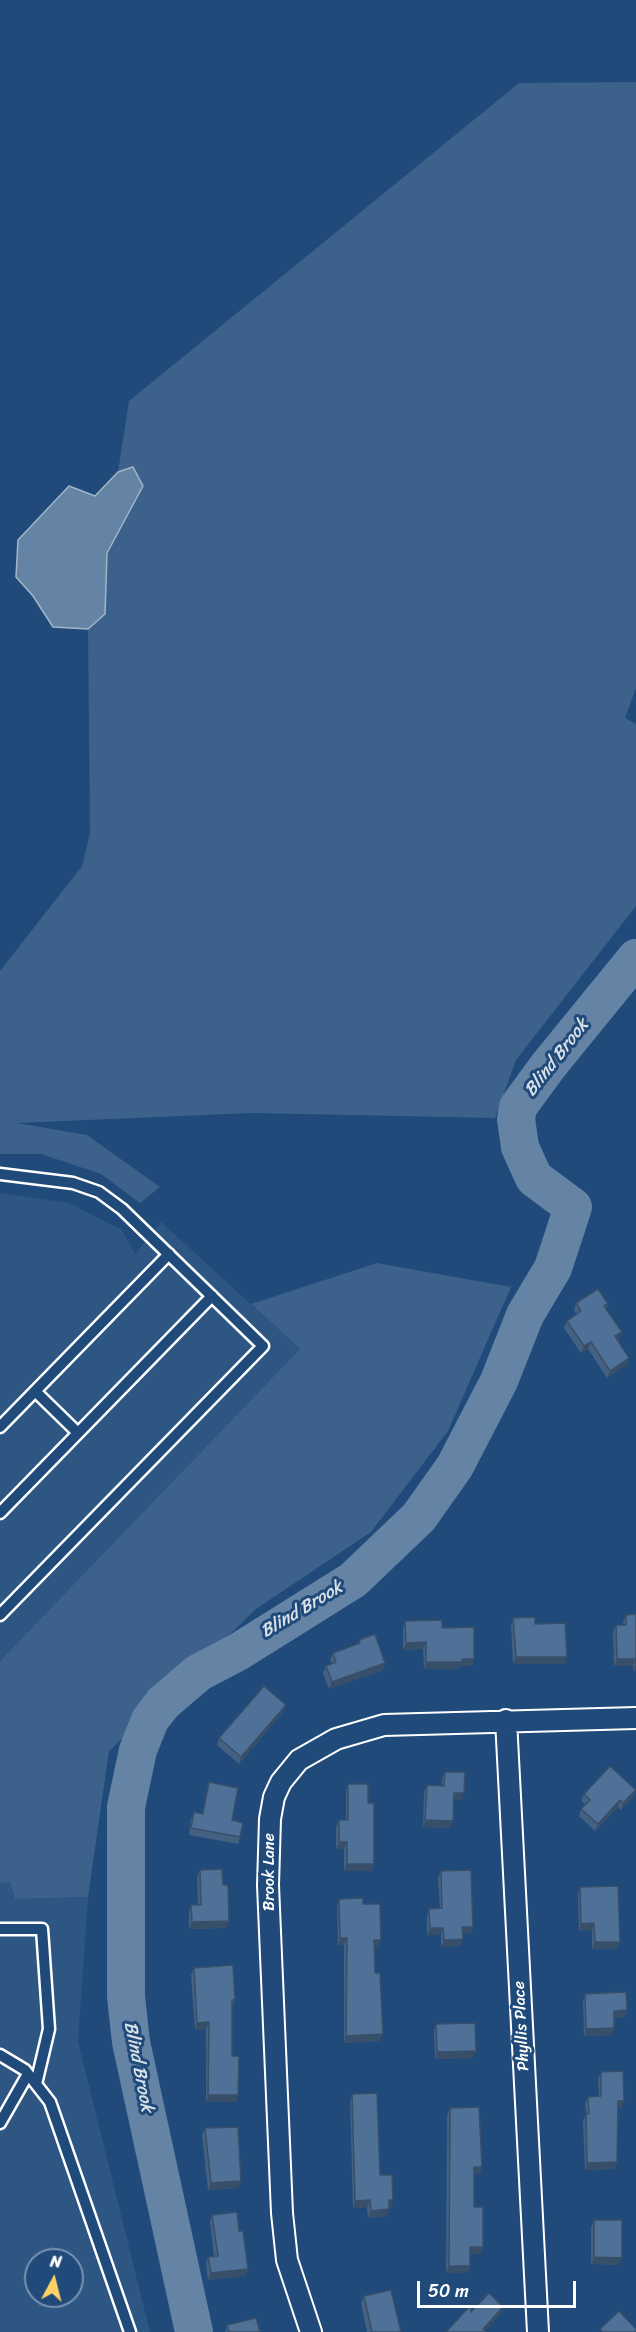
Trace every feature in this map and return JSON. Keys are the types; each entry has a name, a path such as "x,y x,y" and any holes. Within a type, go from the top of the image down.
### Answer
{"street":[{"name":"Brook Lane","path":"311,2332 287,2260 282,2213 268,1885 270,1819 274,1797 281,1782 299,1760 336,1740 384,1725 636,1718"},
{"name":"Phyllis Place","path":"506,1720 538,2332"}],"lane":[{"path":"0,1174 73,1182 99,1192 122,1209 263,1346 0,1615"},
{"path":"0,1427 169,1254"},
{"path":"0,1513 212,1296"},
{"path":"35,1391 78,1433"},
{"path":"0,1929 42,1929 49,2029 36,2084"},
{"path":"0,2055 28,2074 50,2102 130,2332"},
{"path":"0,2123 28,2074"}],"shaded area":[{"path":"636,82 636,688 625,718 636,724 636,906 516,1060 495,1118 252,1113 17,1123 87,1135 160,1187 140,1203 101,1174 41,1154 0,1154 0,971 82,866 90,833 88,629 105,613 107,553 143,486 133,467 118,472 129,401 519,83"},
{"path":"133,467 143,486 107,553 105,614 88,629 53,627 33,596 16,577 18,540 69,486 95,496 118,472"},
{"path":"0,1193 69,1203 122,1230 135,1254 161,1222 300,1349 0,1661"},
{"path":"377,1263 511,1287 448,1431 371,1532 256,1609 109,1751 88,1897 15,1899 10,1882 0,1883 0,1661 300,1349 251,1304"},
{"path":"10,1882 15,1899 88,1897 78,2041 150,2332 0,2332 0,1883"}],"building":[{"path":"598,1289 608,1304 604,1306 622,1332 615,1336 629,1358 610,1371 591,1342 584,1346 567,1321 581,1311 576,1303"},
{"path":"636,1614 636,1664 635,1659 617,1659 616,1625 626,1625 626,1615"},
{"path":"535,1617 535,1624 565,1623 567,1657 516,1657 513,1618"},
{"path":"442,1620 442,1628 474,1627 474,1659 462,1659 462,1662 426,1662 426,1642 406,1643 405,1621"},
{"path":"375,1634 385,1663 332,1682 326,1666 336,1662 333,1653 360,1643 359,1640"},
{"path":"264,1686 286,1705 241,1757 219,1738"},
{"path":"610,1766 636,1790 623,1803 620,1800 598,1824 581,1809 590,1800 584,1794"},
{"path":"445,1772 465,1772 464,1793 454,1793 453,1821 425,1820 427,1785 444,1786"},
{"path":"209,1782 238,1788 232,1820 243,1823 240,1837 191,1828 194,1812 203,1814"},
{"path":"348,1784 368,1784 368,1803 374,1803 374,1864 347,1864 347,1842 339,1842 339,1820 348,1820"},
{"path":"222,1869 223,1885 228,1885 229,1921 192,1922 191,1905 201,1905 200,1870"},
{"path":"471,1870 473,1927 462,1927 463,1939 444,1940 443,1928 430,1928 429,1909 442,1908 441,1871"},
{"path":"618,1886 620,1942 595,1942 594,1923 581,1924 580,1887"},
{"path":"363,1898 363,1904 380,1904 381,1940 374,1940 375,1973 380,1973 383,2034 346,2036 347,1938 340,1938 339,1899"},
{"path":"233,1965 235,2000 232,2000 232,2056 239,2056 238,2095 208,2095 209,2022 197,2023 194,1968"},
{"path":"626,1992 627,2010 614,2011 614,2028 586,2029 585,1994"},
{"path":"475,2023 476,2051 437,2052 436,2024"},
{"path":"623,2071 624,2101 618,2101 617,2162 587,2163 588,2097 601,2096 601,2072"},
{"path":"377,2093 380,2175 392,2175 393,2200 389,2200 389,2209 371,2211 370,2200 355,2201 352,2094"},
{"path":"479,2107 482,2167 474,2167 474,2207 483,2207 483,2247 470,2247 470,2266 449,2266 450,2108"},
{"path":"238,2127 241,2181 211,2183 205,2128"},
{"path":"237,2212 239,2231 243,2231 248,2269 211,2273 208,2257 218,2256 212,2215"},
{"path":"594,2220 622,2220 622,2258 594,2257"},
{"path":"391,2290 401,2332 372,2332 364,2296"},
{"path":"489,2293 503,2307 483,2329 486,2332 446,2332 471,2305 471,2312"},
{"path":"619,2311 636,2329 636,2332 603,2332 600,2329"},
{"path":"256,2318 260,2332 229,2332 227,2325"}],"waterway":[{"name":"Blind Brook","path":"194,2332 131,2042 126,1997 126,1807 138,1750 150,1720 163,1703 198,1673 238,1652 353,1580 419,1517 455,1466 499,1381 525,1315 553,1268 573,1207 534,1178 520,1147 516,1119 518,1107 548,1066 636,958"}]}
